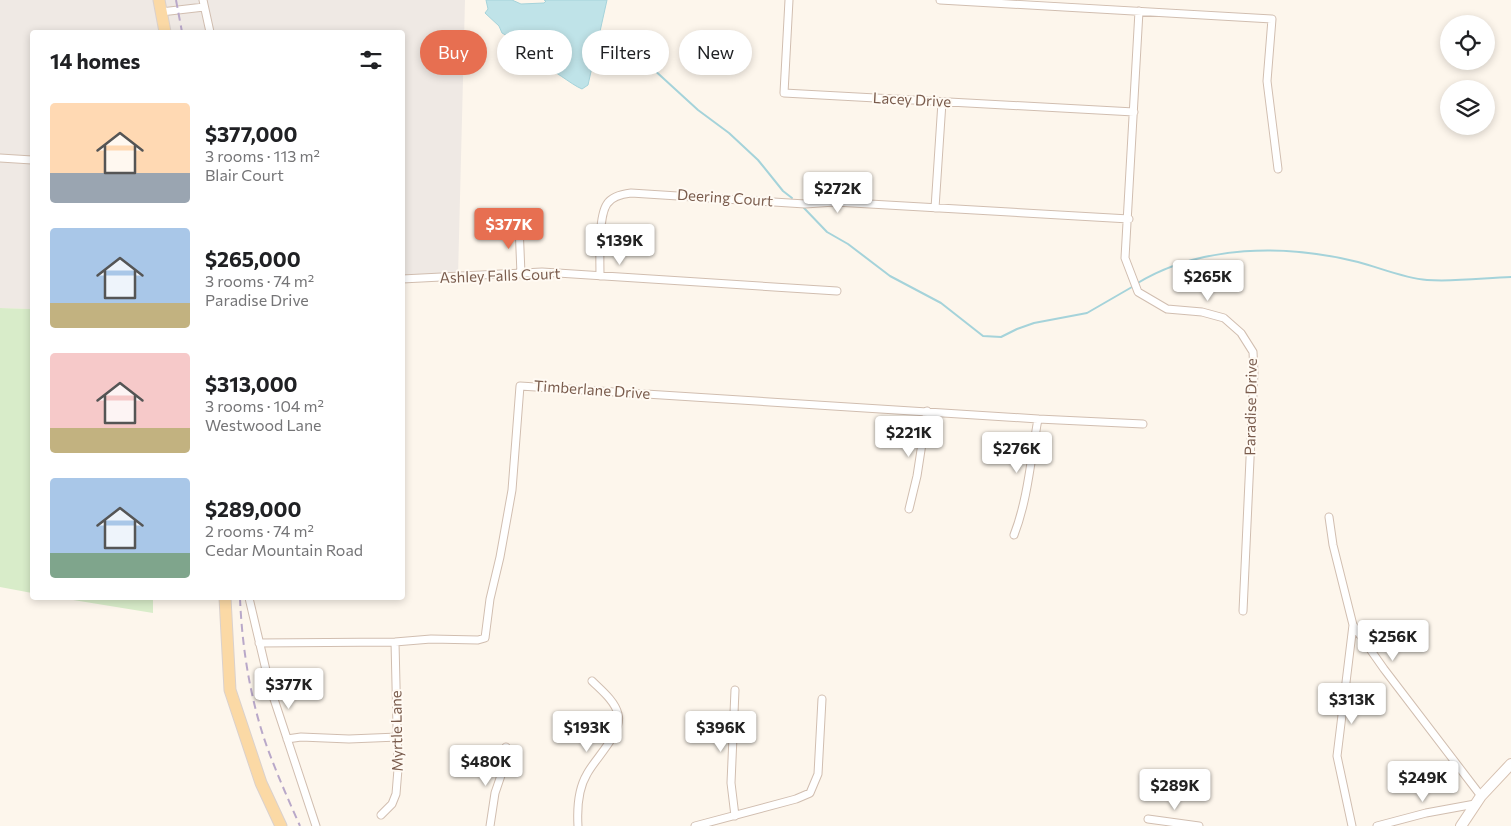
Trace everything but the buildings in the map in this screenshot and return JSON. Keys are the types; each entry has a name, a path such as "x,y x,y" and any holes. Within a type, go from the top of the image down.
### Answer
{"main road":[{"path":"160,6 165,30"},
{"path":"225,600 230,690 261,783 281,826"}],"street":[{"name":"Lacey Drive","path":"789,0 784,93 1134,112"},
{"path":"940,0 1272,19 1267,81 1278,170"},
{"path":"160,6 203,4 210,30"},
{"name":"Paradise Drive","path":"1139,11 1129,219 1125,258 1138,292 1167,309 1202,312 1224,318 1241,334 1253,352 1254,381 1243,612"},
{"path":"935,208 942,102"},
{"path":"0,158 30,160"},
{"name":"Deering Court","path":"600,276 602,214 607,203 619,194 631,193 806,204 835,202 1129,219"},
{"path":"519,225 521,274"},
{"name":"Ashley Falls Court","path":"405,279 542,272 837,291"},
{"name":"Timberlane Drive","path":"259,643 395,642 431,639 478,640 485,638 490,598 500,557 512,490 520,386 1143,424"},
{"path":"909,509 917,476 927,411"},
{"path":"1014,535 1022,516 1038,419"},
{"path":"1330,517 1333,545 1353,625 1337,756 1352,826"},
{"path":"250,600 267,678 316,826"},
{"path":"1353,625 1478,800"},
{"name":"Myrtle Lane","path":"381,815 392,804 396,794 398,737 395,642"},
{"path":"578,826 580,792 587,774 618,728 618,714 611,701 592,681"},
{"path":"735,690 731,783 735,816"},
{"path":"695,826 796,799 810,792 818,774 822,699"},
{"path":"287,738 349,739 398,737"},
{"path":"490,826 496,793 507,758 506,747"},
{"path":"1461,826 1478,800 1511,764"},
{"path":"1377,826 1478,800"},
{"path":"1148,818 1199,826"}],"shaded area":[{"path":"0,0 465,0 464,30 420,30 420,75 463,75 458,277 405,279 405,30 30,30 30,309 0,308"}],"green space":[{"path":"0,308 30,309 30,593 0,587"},
{"path":"73,600 153,600 153,613"}],"water":[{"path":"486,0 512,0 521,4 544,3 546,1 544,0 607,0 600,30 582,30 582,75 590,75 588,85 582,89 558,75 572,75 572,30 501,30 485,13 488,9"}],"waterway":[{"path":"660,75 698,110 729,133 758,160 783,191 792,198"},
{"path":"804,208 827,232 848,244 890,276 941,303 983,336 1001,337 1034,323 1087,313 1132,287"},
{"path":"1136,284 1161,271 1188,261 1244,251 1302,252 1330,256 1427,280 1511,277"}],"railway":[{"path":"176,0 182,30"},
{"path":"240,600 245,654 255,709 270,754 300,826"}]}
